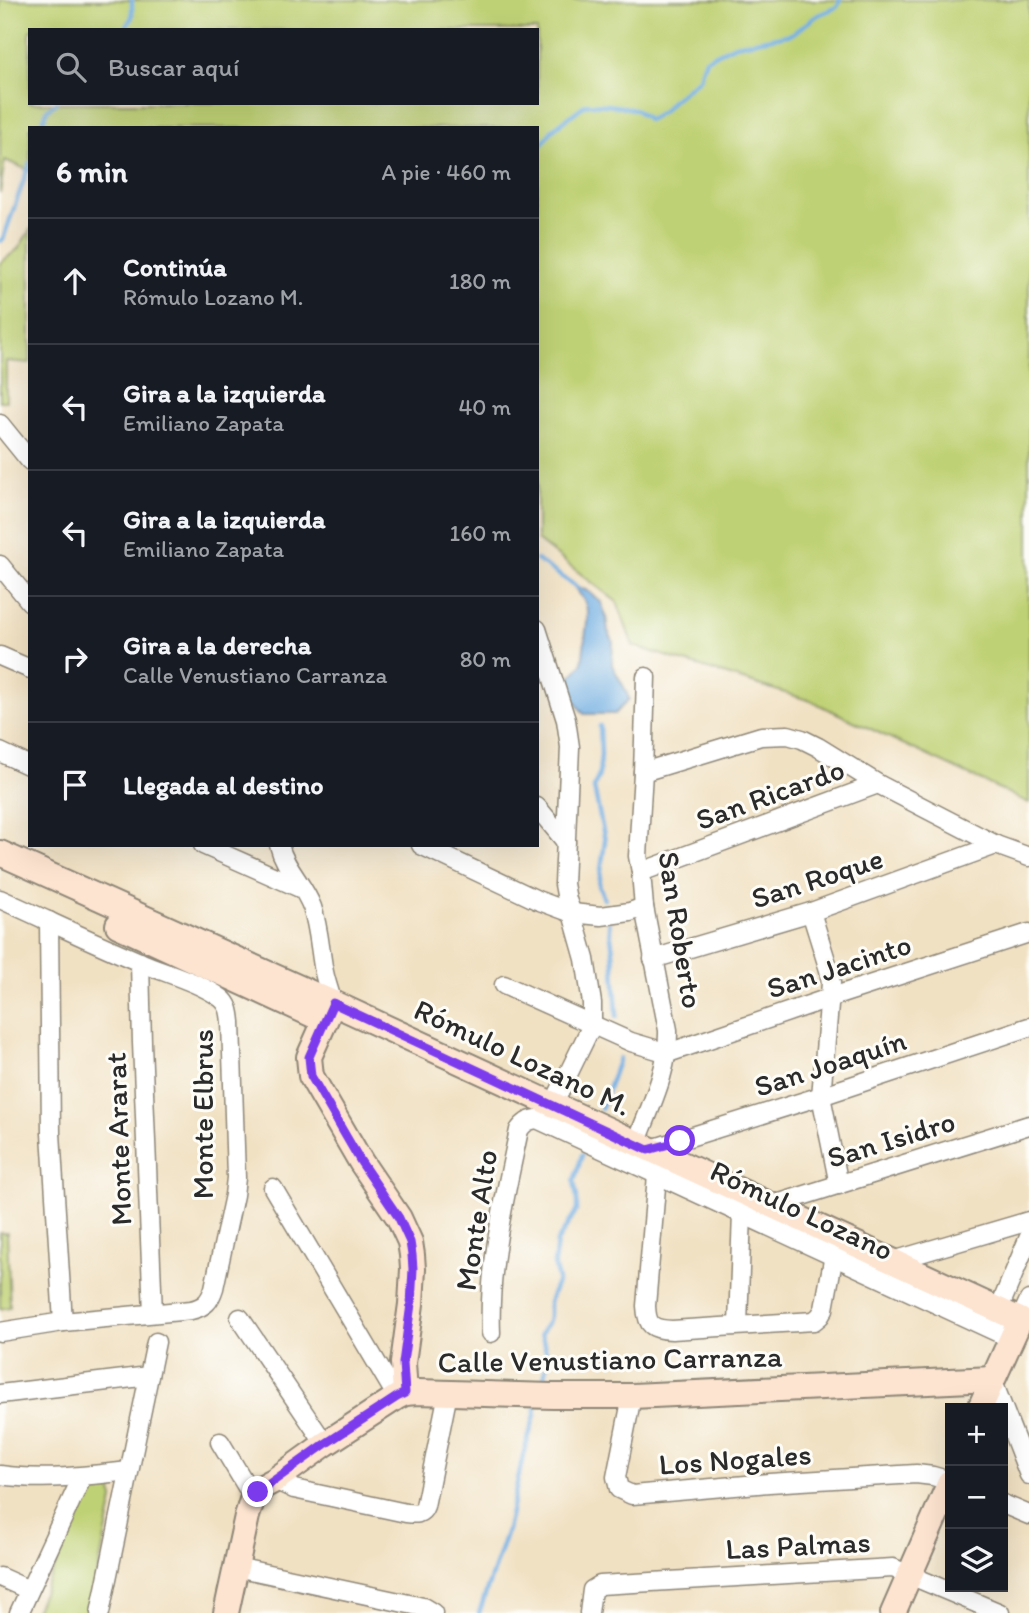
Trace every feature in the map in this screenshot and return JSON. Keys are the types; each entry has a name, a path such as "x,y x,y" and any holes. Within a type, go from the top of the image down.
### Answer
{"street":[{"path":"0,424 28,459"},
{"path":"0,565 28,600"},
{"path":"539,635 566,720 570,747 564,884 585,959 592,1003 592,1025 553,1105"},
{"path":"0,656 28,668"},
{"name":"San Roberto","path":"642,1147 668,1053 668,1030 643,907 638,856 646,677"},
{"path":"643,772 761,736 788,735 818,747 878,784 996,845 1029,857"},
{"path":"0,752 28,765"},
{"name":"San Ricardo","path":"641,872 878,784"},
{"path":"539,809 566,842"},
{"name":"San Roque","path":"653,959 811,912 996,845"},
{"path":"208,847 302,888"},
{"path":"279,847 289,870 311,904 324,974 328,1012 309,1057 311,1076 361,1162 399,1218 410,1242 411,1304 401,1395"},
{"path":"428,847 450,853 537,900 572,914 601,916 630,912 643,907"},
{"name":"Rómulo Lozano M.","path":"1,854 328,1012 553,1105 1015,1317"},
{"path":"0,899 141,962"},
{"path":"811,912 831,983 821,1096 838,1185"},
{"path":"49,921 51,1133 63,1322"},
{"name":"San Jacinto","path":"668,1053 1029,933"},
{"name":"Monte Elbrus","path":"141,962 203,988 227,1003 231,1021 236,1178 214,1288 204,1306 191,1310 153,1313"},
{"name":"Monte Ararat","path":"141,962 153,1313"},
{"path":"504,985 631,1042 668,1053"},
{"name":"San Joaquín","path":"642,1147 821,1096 1029,1027"},
{"name":"Rómulo Lozano","path":"530,1120 542,1121 834,1255 1015,1317"},
{"name":"Monte Alto","path":"491,1333 492,1271 519,1130 530,1120"},
{"name":"San Isidro","path":"770,1206 1029,1125"},
{"path":"657,1175 646,1306 651,1326 657,1329 809,1322 820,1317 826,1302 834,1255"},
{"path":"273,1188 401,1395"},
{"path":"738,1325 742,1213"},
{"path":"893,1261 1029,1221"},
{"path":"982,1403 1015,1317 1027,1246"},
{"path":"0,1332 63,1322 153,1313"},
{"path":"240,1318 325,1444"},
{"path":"100,1613 156,1342"},
{"path":"0,1394 149,1376"},
{"path":"992,1379 1029,1475"},
{"name":"Calle Venustiano Carranza","path":"401,1395 447,1393 632,1396 992,1379"},
{"path":"275,1480 306,1492 406,1513 422,1512 447,1393"},
{"path":"226,1613 253,1497 264,1486 401,1395"},
{"name":"Los Nogales","path":"632,1396 616,1476 619,1489 632,1495 916,1474 945,1480"},
{"path":"220,1442 253,1497"},
{"path":"0,1475 30,1478 82,1477 128,1471"},
{"path":"19,1613 82,1477"},
{"path":"893,1613 945,1494"},
{"path":"1008,1506 1029,1516"},
{"path":"236,1567 423,1607 433,1613"},
{"name":"Las Palmas","path":"589,1613 592,1590 600,1585 893,1568 1000,1613"},
{"path":"0,1577 29,1590"}],"green space":[{"path":"0,0 1029,0 1029,803 811,701 633,646 617,602 539,542 539,126 28,126 28,170 5,160 0,193"},
{"path":"28,233 28,363 6,361 6,401 0,401 0,263 18,249"},
{"path":"0,1233 7,1233 10,1307 0,1309"},
{"path":"104,1482 112,1487 113,1500 89,1613 34,1613 89,1490"}],"water":[{"path":"573,585 588,591 601,602 606,616 608,631 613,641 612,665 629,699 615,714 584,714 570,695 568,680 582,664 588,614 585,602"}],"waterway":[{"path":"125,28 132,17 132,0"},
{"path":"539,148 553,129 586,104 635,109 649,120 699,79 706,59 735,45 792,34 818,15 837,7 840,0"},
{"path":"42,126 47,110 53,105"},
{"path":"0,241 28,169"},
{"path":"539,561 577,587"},
{"path":"600,726 601,755 599,775 594,788 605,841 599,885 604,899"},
{"path":"609,923 617,1016"},
{"path":"601,1109 619,1058"},
{"path":"541,1387 547,1360 541,1334 549,1320 549,1302 558,1280 554,1264 557,1242 577,1210 574,1181 582,1155"},
{"path":"479,1613 507,1530 537,1402"}],"route":[{"path":"258,1492 325,1444 405,1393 403,1363 413,1269 410,1242 399,1218 361,1162 315,1084 309,1066 309,1057 333,1003 648,1150 680,1141"}]}
